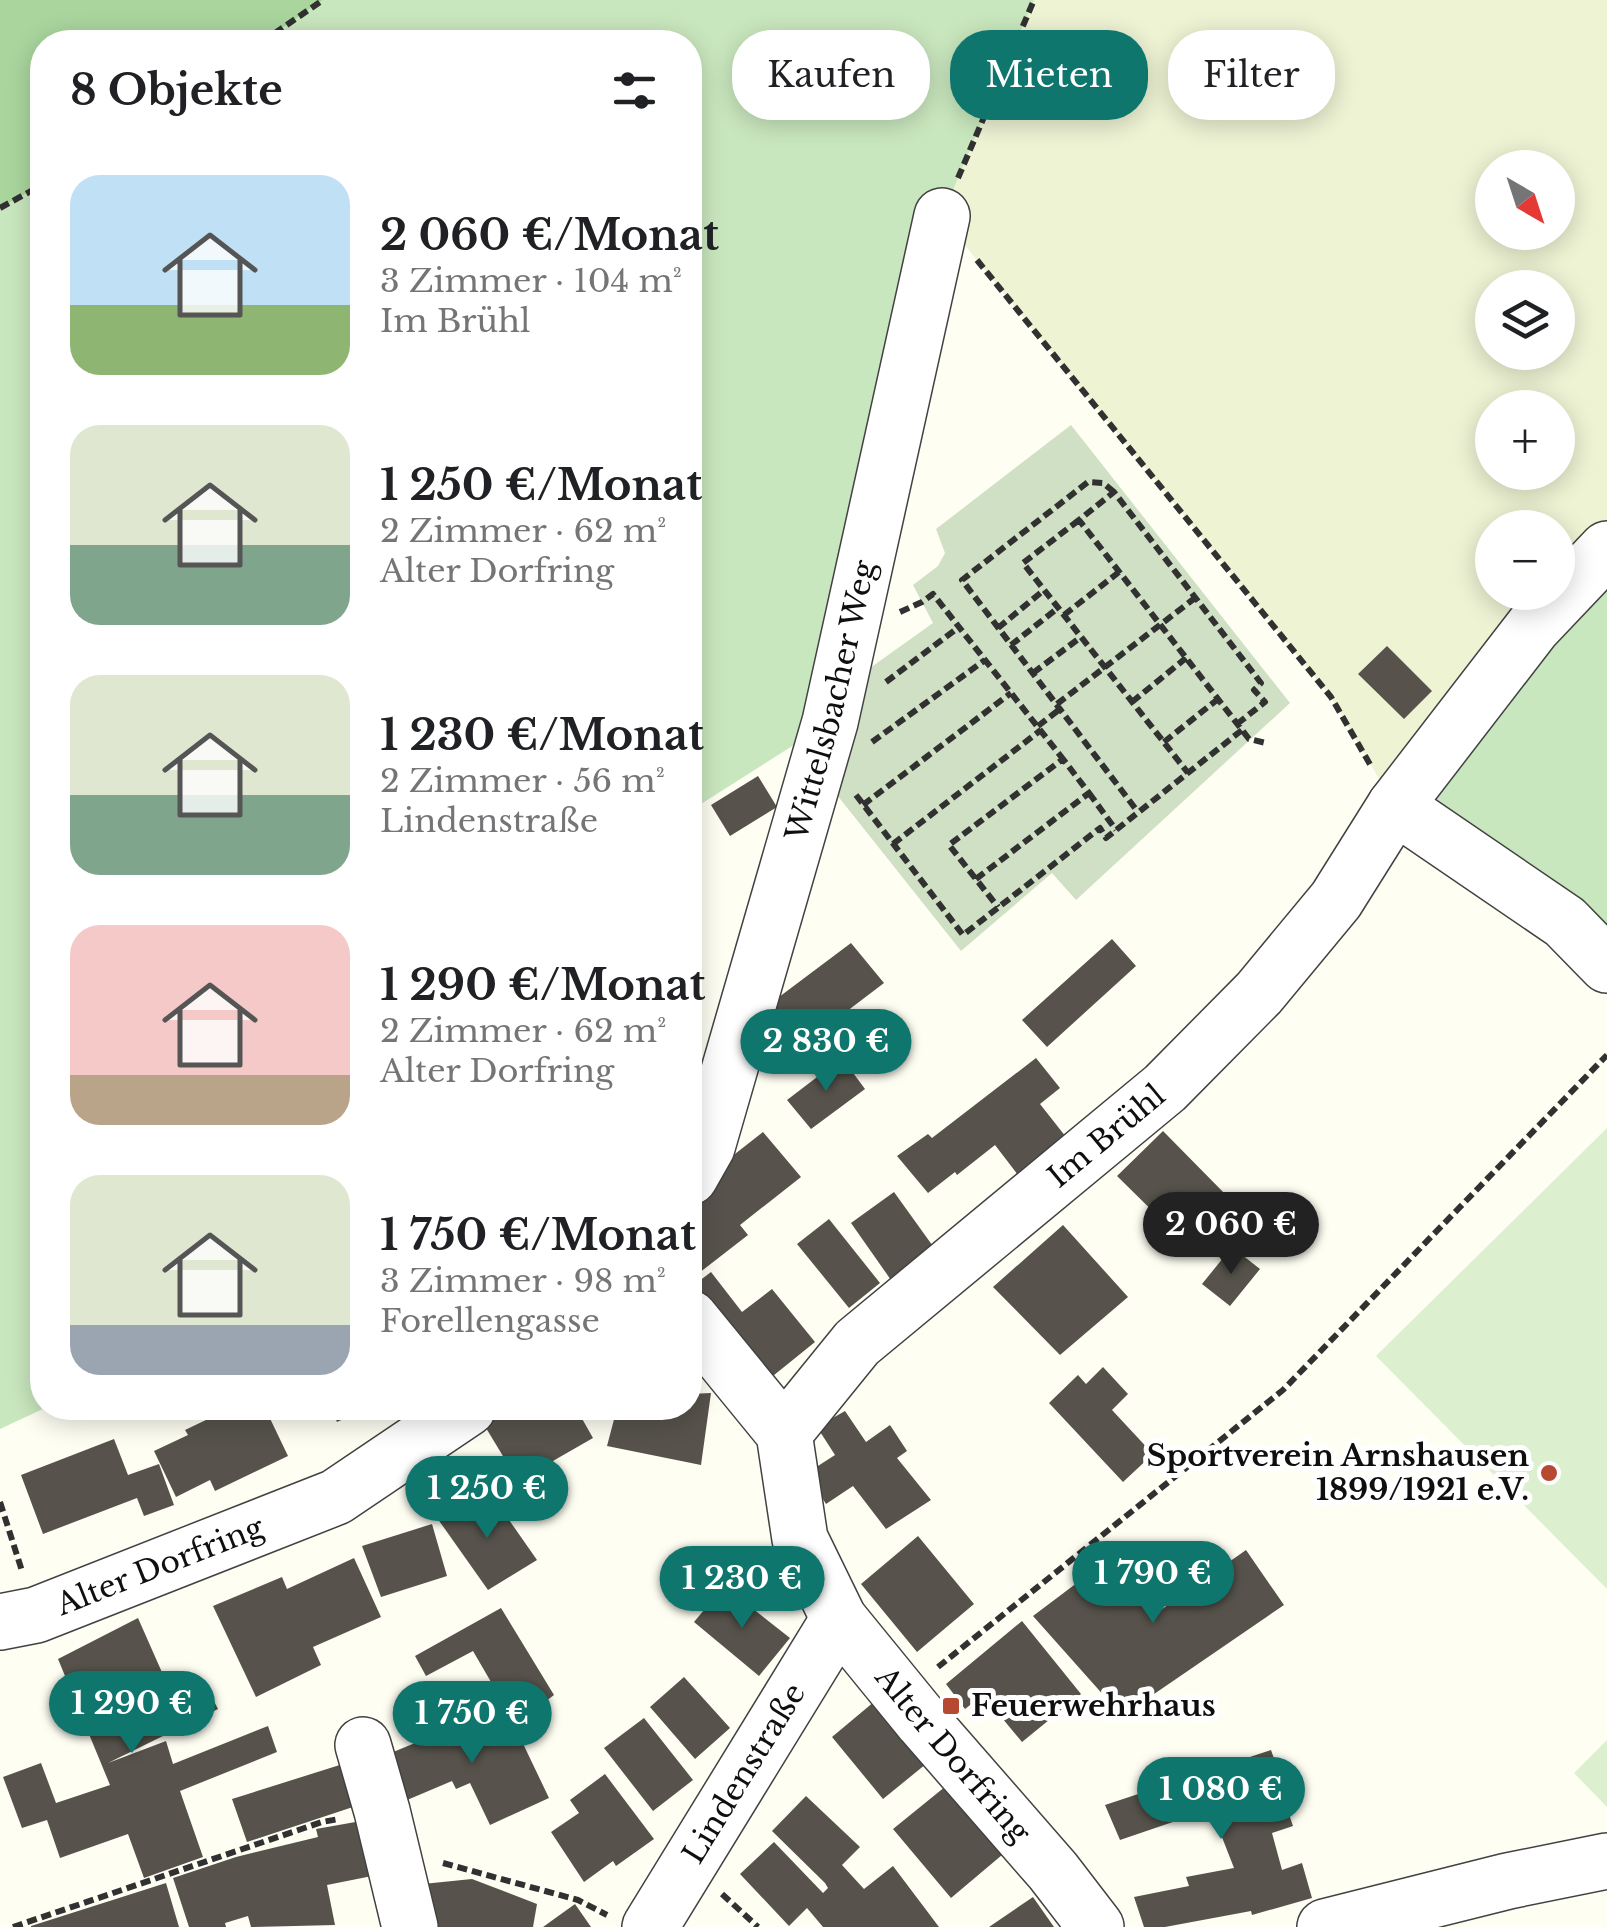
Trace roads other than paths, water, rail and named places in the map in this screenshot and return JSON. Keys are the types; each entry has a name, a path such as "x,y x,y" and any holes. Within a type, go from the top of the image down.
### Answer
{"street":[{"name":"Wittelsbacher Weg","path":"702,1156 830,722 942,216"},
{"name":"Im Brühl","path":"784,1432 856,1343 1165,1088 1259,994 1336,900 1395,806 1534,627 1607,548"},
{"path":"1395,806 1565,922 1607,965"},
{"path":"702,1333 784,1432"},
{"name":"Alter Dorfring","path":"18,1619 336,1497 450,1420"},
{"name":"Alter Dorfring","path":"784,1432 795,1547 839,1620 1096,1927"},
{"name":"Lindenstraße","path":"631,1922 839,1620"},
{"path":"363,1744 410,1927"},
{"path":"1325,1927 1508,1880 1607,1861"}],"place":[{"name":"Sportverein Arnshausen 1899/1921 e.V.","path":"1549,1473"},
{"name":"Feuerwehrhaus","path":"951,1706"}]}
